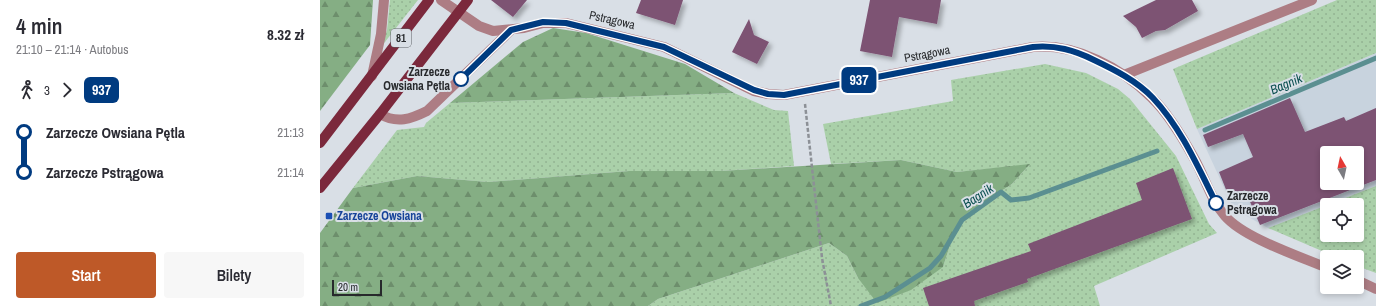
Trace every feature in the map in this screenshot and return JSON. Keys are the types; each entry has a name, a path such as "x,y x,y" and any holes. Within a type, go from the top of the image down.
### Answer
{"main road":[{"name":"81","path":"320,143 429,0"},
{"name":"81","path":"320,188 380,114 468,0"}],"street":[{"path":"372,76 381,34 384,0"},
{"name":"Pstrągowa","path":"441,0 479,26 493,31 511,30 543,22 566,23 664,47 754,90 768,94 784,95 1045,46 1065,48 1082,54 1124,75 1153,98 1171,122 1195,159 1217,205 1225,216 1235,225 1262,239 1320,265"},
{"path":"1124,75 1312,0"},
{"path":"380,114 390,120 411,119 427,111 511,30"},
{"path":"1364,283 1376,289"}],"path":[{"path":"803,91 822,258 831,306"}],"shaded area":[{"path":"1376,53 1376,186 1345,198 1320,198 1320,208 1268,228 1234,209 1197,129"}],"green space":[{"path":"320,0 373,0 370,45 320,111"},
{"path":"390,0 418,0 381,47 387,30"},
{"path":"1337,0 1376,0 1376,53 1197,129 1173,69"},
{"path":"553,28 586,33 685,64 734,93 450,103 523,42"},
{"path":"1045,64 1086,73 1118,89 1130,99 1176,156 1209,224 1217,233 1094,286 1100,306 648,306 658,299 829,243 847,256 858,278 943,267 952,239 969,212 1012,184 1029,165 957,172 901,160 831,164 823,124 953,101 951,80"},
{"path":"734,93 774,110 788,111 794,166 720,171 629,171 488,182 417,176 353,188 397,130 424,127 426,123 450,103"},
{"path":"901,160 957,172 1030,164 1012,184 969,212 952,239 943,267 911,290 877,303 858,278 847,256 829,243 658,299 648,306 320,306 320,233 353,188 417,176 488,182 629,171 720,171"},
{"path":"1376,186 1376,273 1364,269 1364,250 1320,250 1268,228 1320,208 1320,242 1364,242 1364,198 1345,198"}],"building":[{"path":"491,0 527,0 513,17"},
{"path":"641,0 683,0 675,25 636,13"},
{"path":"870,0 941,0 937,24 899,17 892,57 860,51"},
{"path":"1156,0 1192,0 1198,11 1165,30 1156,31 1142,38 1136,27 1123,16"},
{"path":"749,19 754,35 769,42 757,64 732,52"},
{"path":"1290,98 1305,132 1344,117 1346,121 1376,108 1376,180 1364,185 1364,146 1320,146 1320,190 1350,190 1330,198 1320,198 1320,202 1260,225 1245,190 1229,197 1219,172 1253,157 1243,134 1208,147 1203,135"},
{"path":"1173,168 1192,219 1027,279 1028,282 974,301 975,306 929,306 923,288 1031,251 1028,244 1142,200 1136,183"}],"waterway":[{"name":"Bagnik","path":"1205,130 1376,58"},
{"name":"Bagnik","path":"861,306 885,297 930,268 941,256 962,220 1001,192 1011,200 1029,198 1157,151"}],"bus line":[{"name":"937","path":"461,79 511,30 524,28 543,22 566,23 587,27 664,47 754,90 768,94 784,95 1033,47 1057,46 1082,54 1115,70 1138,85 1153,98 1171,122 1195,159 1216,203"}],"place":[{"name":"Zarzecze Owsiana Pętla","path":"461,79"},
{"name":"Zarzecze Pstrągowa","path":"1216,203"},
{"name":"Zarzecze Owsiana","path":"329,216"}]}
